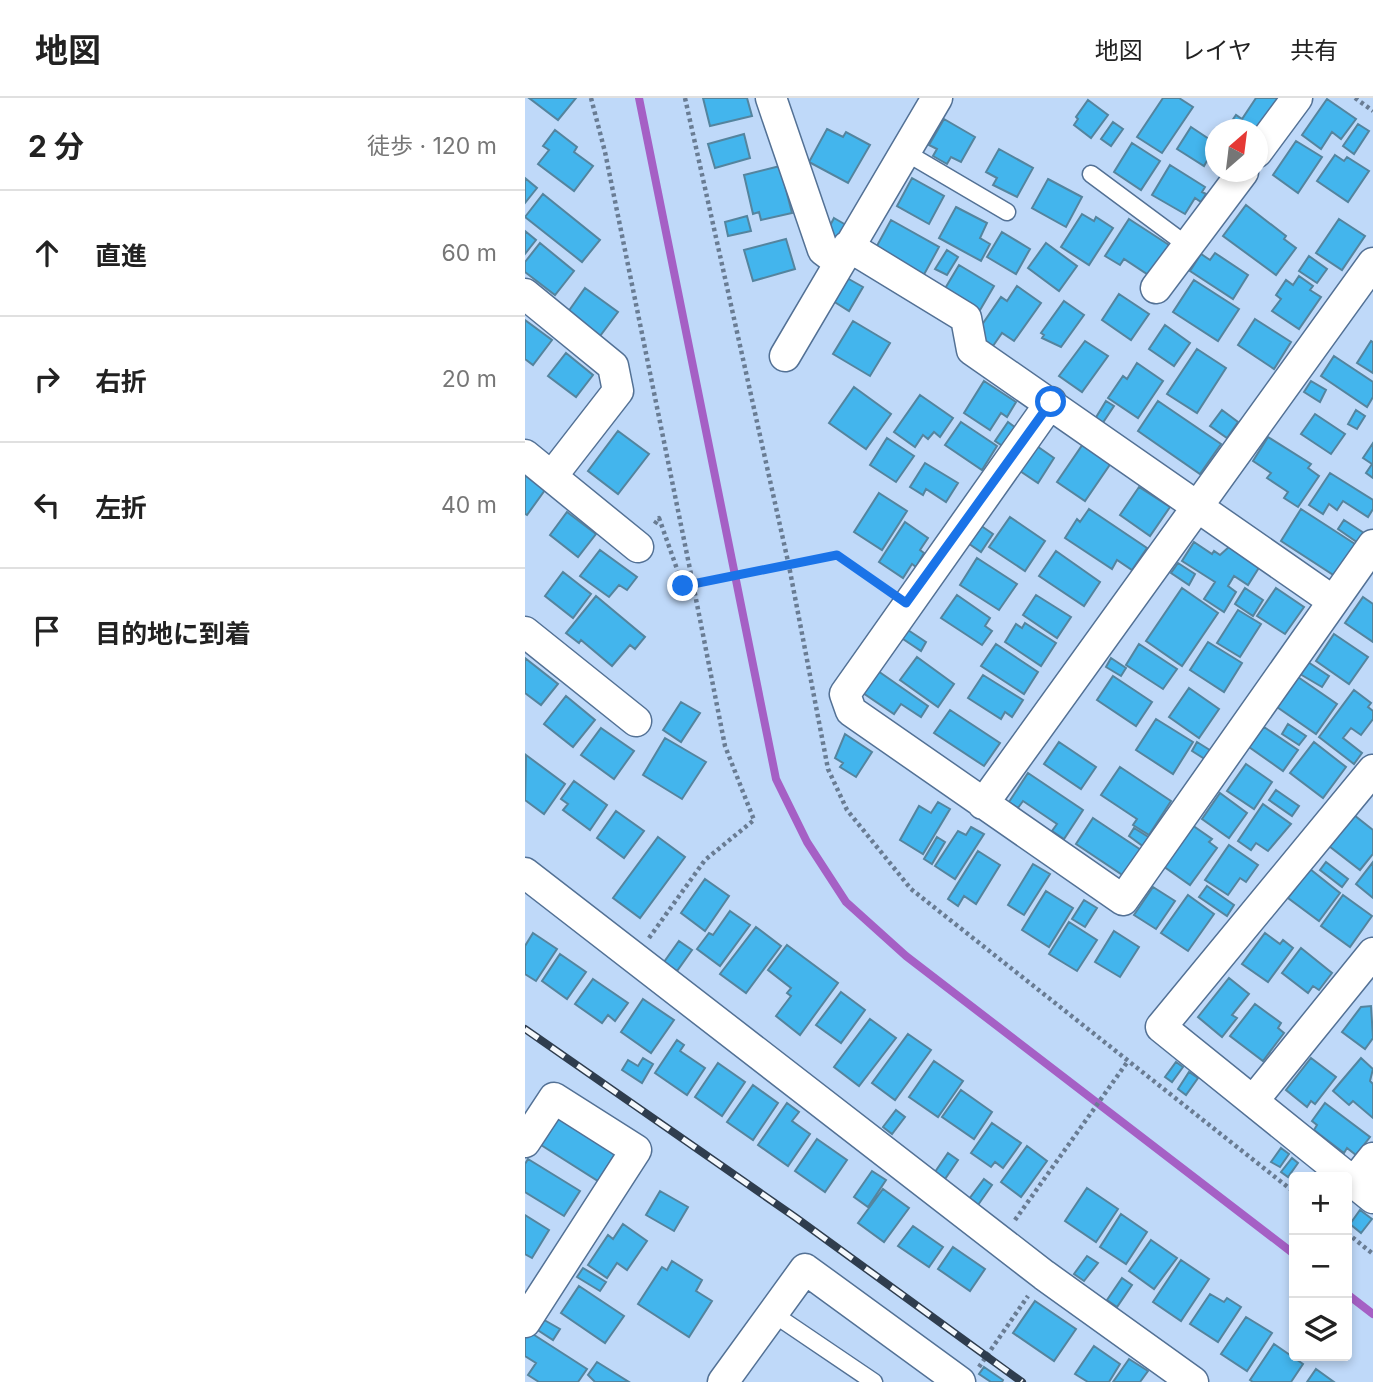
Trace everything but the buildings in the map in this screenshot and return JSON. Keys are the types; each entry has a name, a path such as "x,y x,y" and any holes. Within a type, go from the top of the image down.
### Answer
{"street":[{"path":"771,98 823,250 844,254 966,318 972,350 1051,402 1333,601"},
{"path":"785,356 937,98"},
{"path":"1268,138 1297,98"},
{"path":"1156,288 1236,182"},
{"path":"983,804 1373,264"},
{"path":"525,294 613,366 618,391 552,477"},
{"path":"1051,402 906,603 845,694 851,711 1123,900 1373,545"},
{"path":"525,455 638,547"},
{"path":"525,632 636,721"},
{"path":"1373,770 1161,1027 1355,1184 1373,1158"},
{"path":"525,873 1044,1275 1193,1382"},
{"path":"1253,1101 1373,953"},
{"path":"525,1142 554,1098 636,1150 525,1322"},
{"path":"723,1382 775,1314 805,1269 960,1382"}],"lane":[{"path":"905,152 1007,212"},
{"path":"1091,174 1188,246"},
{"path":"775,1314 874,1382"}],"path":[{"path":"591,98 605,152 725,746 754,820 705,860 635,958"},
{"path":"685,98 789,566 828,769 847,810 911,889 1289,1188"},
{"path":"1355,98 1373,111"},
{"path":"638,547 659,518 683,586 837,555 906,603"},
{"path":"1000,1241 1073,1134 1128,1061"},
{"path":"1349,1235 1373,1254"},
{"path":"994,1343 1044,1275"}],"waterway":[{"path":"639,98 776,779 807,842 846,902 906,956 1289,1250"},
{"path":"1352,1298 1373,1314"}],"railway":[{"path":"525,1029 795,1217 1022,1382"}],"route":[{"path":"683,586 837,555 906,603 1051,402"}]}
